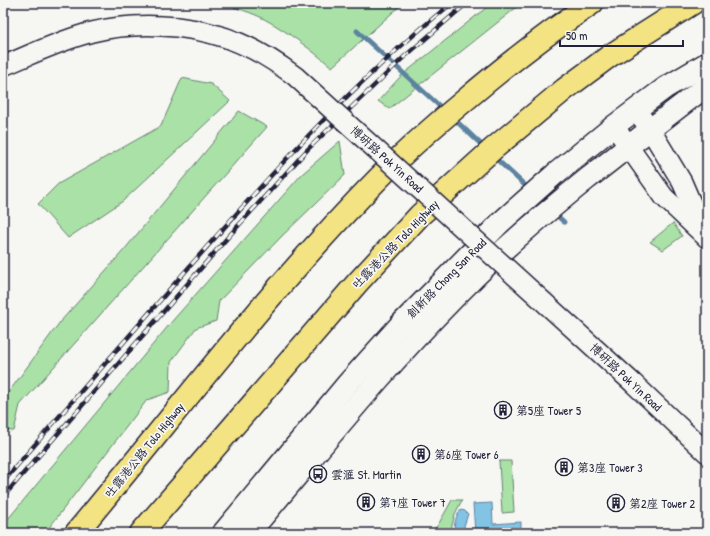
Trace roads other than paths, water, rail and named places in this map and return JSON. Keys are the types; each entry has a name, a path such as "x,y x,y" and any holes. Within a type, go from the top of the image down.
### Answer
{"highway":[{"name":"吐露港公路 Tolo Highway","path":"76,533 256,314 313,248 376,180 415,142 530,46 592,3"},
{"name":"吐露港公路 Tolo Highway","path":"142,533 358,282 420,215 457,181 565,89 610,55 693,3"}],"main road":[{"name":"創新路 Chong San Road","path":"223,533 348,383 400,325 500,223 572,160 614,126 665,88 707,63"},
{"name":"創新路 Chong San Road","path":"249,533 365,395 416,337 516,237 628,146 707,86"}],"street":[{"name":"博研路 Pok Yin Road","path":"3,66 71,38 92,32 134,26 156,25 177,26 203,30 227,37 273,59 296,76 633,383 707,453"},
{"path":"636,110 650,129 682,182 706,238"},
{"path":"614,126 664,197 706,238"}],"water":[{"path":"492,503 493,524 521,522 521,533 475,533 473,504"},
{"path":"461,510 468,514 464,526 465,533 454,533 455,521"}],"waterway":[{"path":"357,31 445,111"},
{"path":"452,117 486,149"},
{"path":"493,156 530,190"},
{"path":"553,212 564,222"}],"railway":[{"path":"3,482 176,282 274,172 342,101 378,67 452,3"},
{"path":"3,497 228,237 308,149 403,58 467,3"}],"place":[{"name":"第5座 Tower 5","path":"503,410"},
{"name":"第6座 Tower 6","path":"421,454"},
{"name":"第3座 Tower 3","path":"564,467"},
{"name":"雲滙 St. Martin","path":"318,474"},
{"name":"第7座 Tower 7","path":"366,502"},
{"name":"第2座 Tower 2","path":"616,503"}]}
